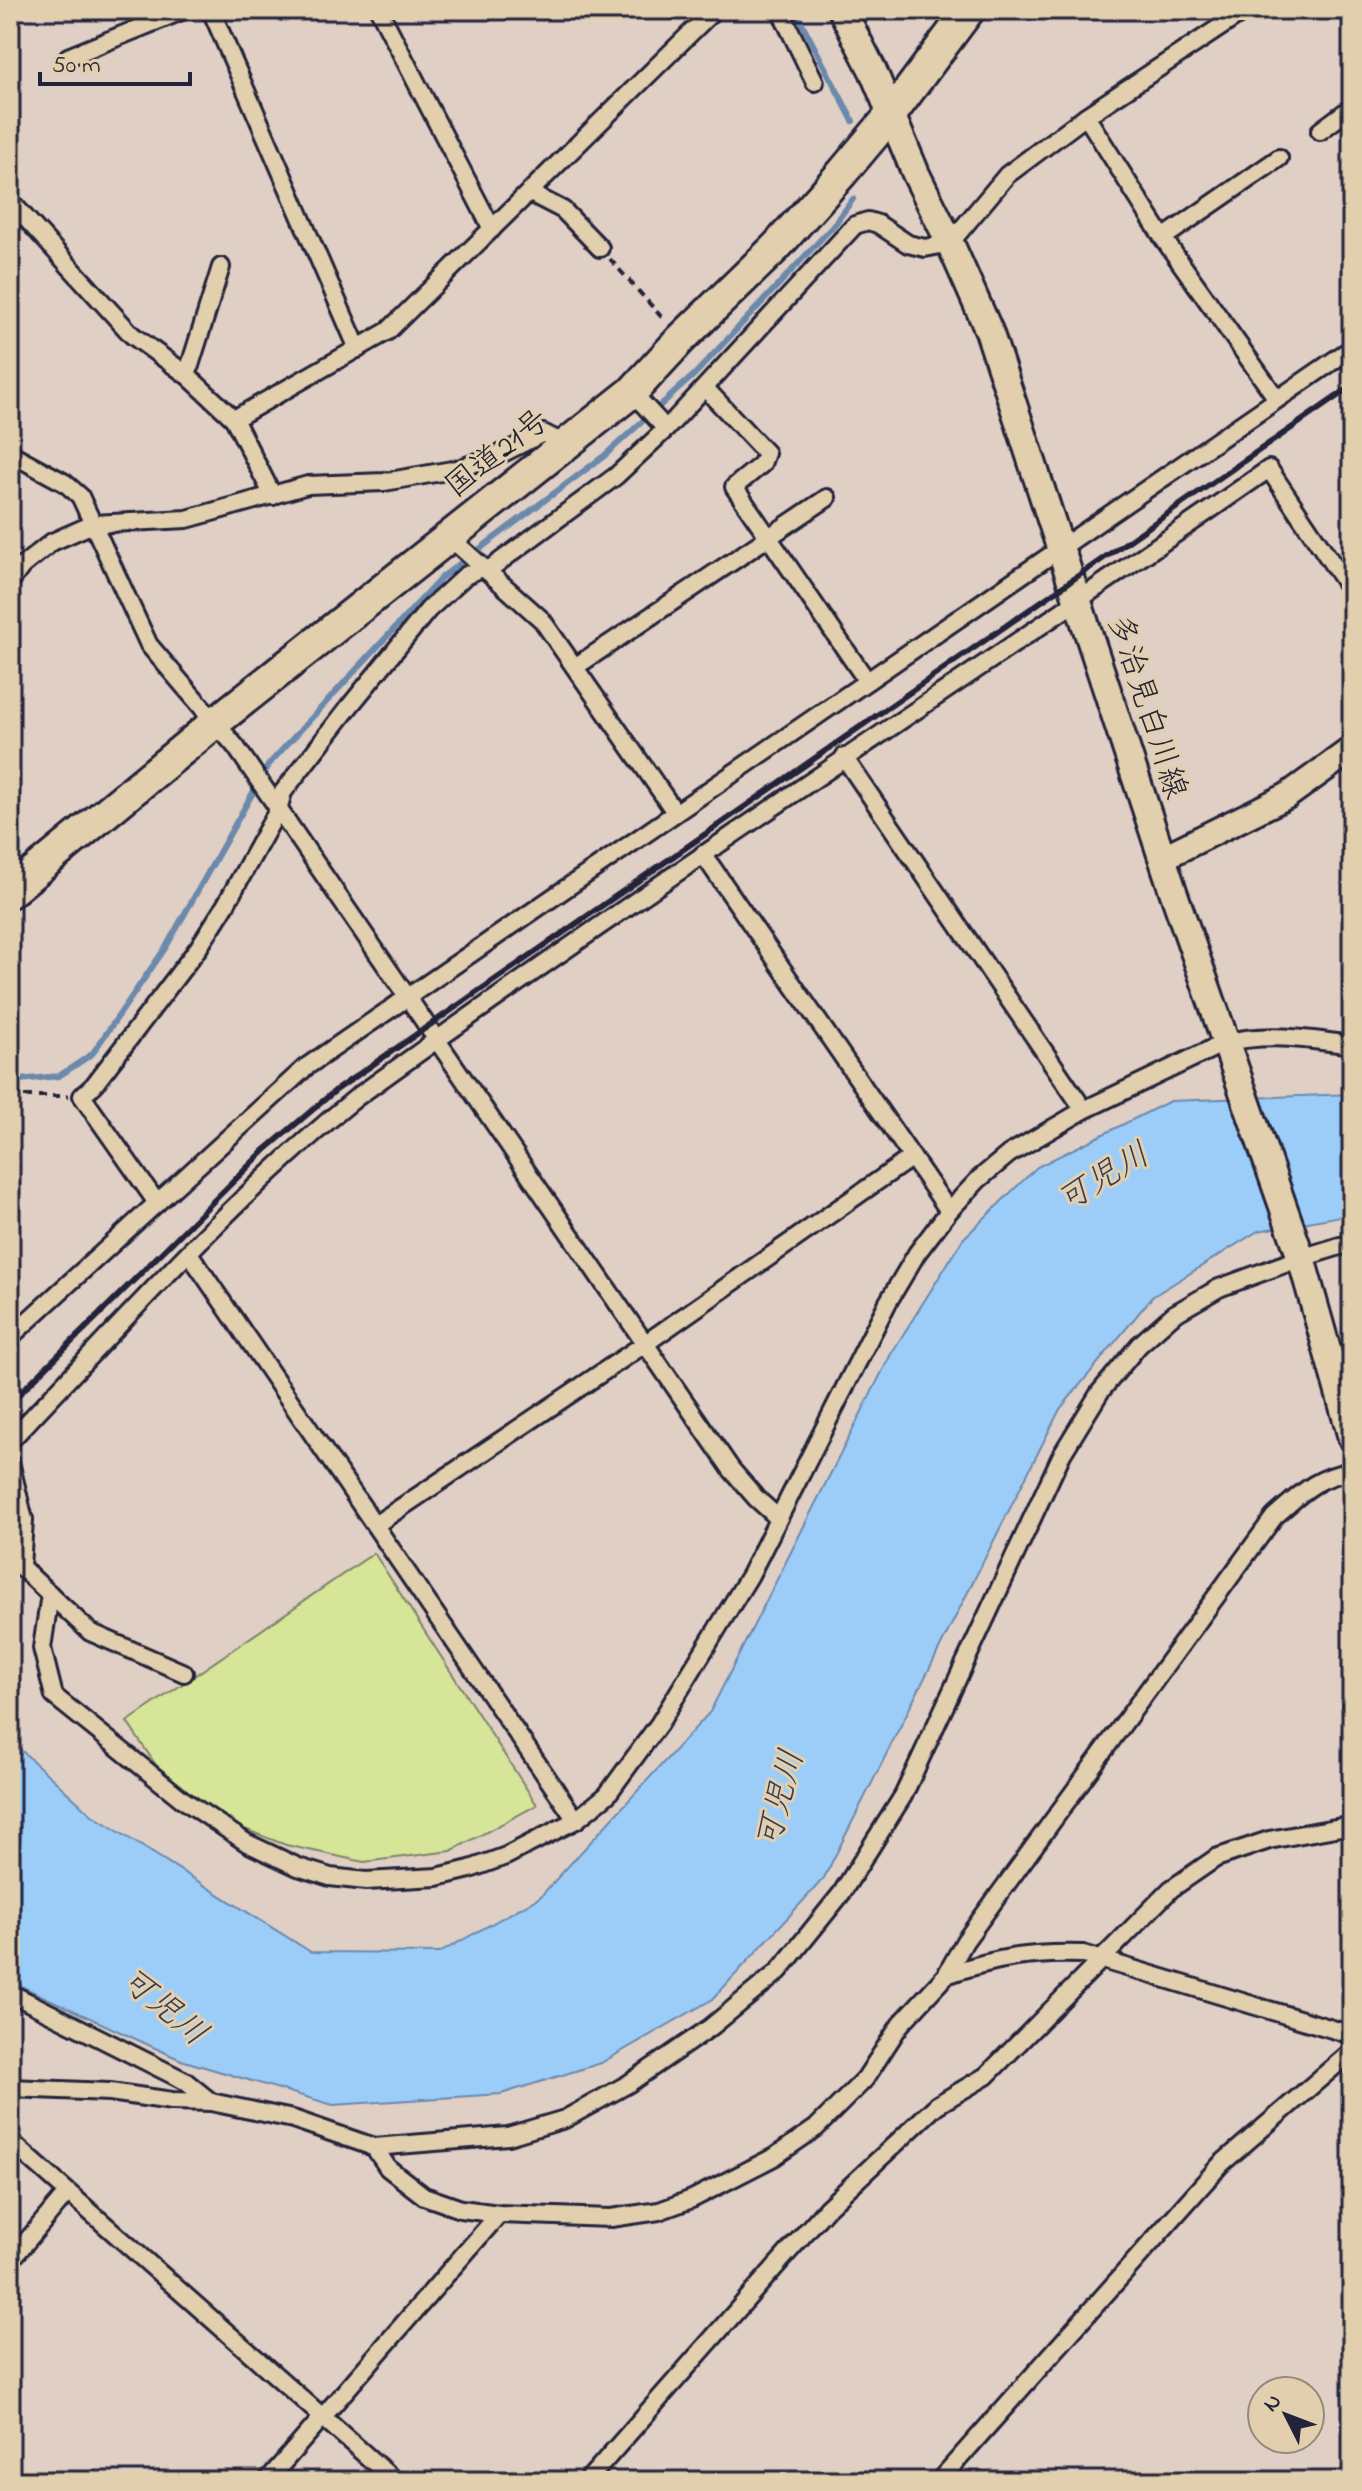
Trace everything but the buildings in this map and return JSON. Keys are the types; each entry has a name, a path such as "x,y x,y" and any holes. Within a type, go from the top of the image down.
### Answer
{"highway":[{"name":"国道21号","path":"10,892 217,721 632,392 681,339 776,247 890,116 969,10"}],"main road":[{"name":"多治見白川線","path":"842,10 873,71 890,116 989,331 1058,549 1079,602 1224,1043 1301,1258 1352,1438"}],"street":[{"path":"68,57 184,10"},
{"path":"211,10 358,349"},
{"path":"379,10 492,229"},
{"path":"234,419 388,331 714,10"},
{"path":"780,10 815,82"},
{"path":"157,1203 82,1096 94,1085 199,947 278,810 283,792 428,610 465,576 485,569 616,476 666,429 855,225 868,221 878,224 908,244 925,248 950,243 1007,175 1086,116 1246,10"},
{"path":"1320,131 1352,107"},
{"path":"1086,116 1163,238 1277,399"},
{"path":"1163,238 1279,158"},
{"path":"530,193 563,210 600,248"},
{"path":"12,203 132,335 187,375 234,419 273,496"},
{"path":"187,375 221,267"},
{"path":"10,1337 306,1067 1352,348"},
{"path":"705,388 766,453 762,464 734,487 867,681"},
{"path":"632,392 666,429"},
{"path":"10,582 22,566 52,542 93,524 187,519 308,485 384,482 458,469 505,452 543,433 565,444"},
{"path":"10,453 65,483 80,496 149,645 217,721 731,1469 777,1517"},
{"path":"10,1441 189,1253 312,1134 437,1040 703,854 1079,602 1269,469 1352,593"},
{"path":"575,667 827,498"},
{"path":"448,536 542,620 675,812"},
{"path":"1162,858 1287,796 1352,749"},
{"path":"844,757 1084,1110"},
{"path":"703,854 949,1211"},
{"path":"50,1594 42,1648 54,1696 182,1799 247,1843 298,1867 330,1877 366,1881 437,1877 506,1856 576,1820 607,1795 659,1724 750,1575 888,1302 917,1253 949,1211 979,1179 1009,1154 1084,1110 1224,1043 1277,1035 1352,1045"},
{"path":"375,1525 646,1343 912,1157"},
{"path":"10,2088 110,2092 172,2101 211,2102 293,2119 374,2147 508,2136 565,2119 628,2084 711,2027 779,1971 841,1894 903,1796 1062,1454 1100,1392 1139,1345 1174,1314 1219,1288 1301,1258 1352,1245"},
{"path":"189,1253 576,1820"},
{"path":"10,1462 21,1567 90,1632 184,1673"},
{"path":"374,2147 388,2168 424,2196 461,2209 499,2214 611,2218 659,2211 692,2199 774,2157 816,2128 865,2079 900,2025 946,1975 965,1941 1274,1517 1327,1476 1352,1471"},
{"path":"587,2481 827,2208 937,2105 986,2076 1171,1889 1216,1858 1269,1840 1352,1825"},
{"path":"946,1975 978,1964 1040,1953 1083,1954 1352,2035"},
{"path":"10,1993 185,2081 211,2102"},
{"path":"939,2481 1221,2164 1352,2051"},
{"path":"10,2141 395,2481"},
{"path":"10,2261 67,2193"},
{"path":"267,2481 499,2214"}],"path":[{"path":"600,248 681,339"},
{"path":"10,1096 82,1096"}],"green space":[{"path":"374,1553 537,1805 451,1851 364,1862 286,1845 234,1825 162,1774 127,1722"}],"water":[{"name":"可児川","path":"1352,1094 1352,1214 1258,1231 1152,1297 1060,1409 824,1878 713,1999 601,2063 501,2094 333,2105 181,2060 10,1981 10,1740 92,1815 311,1952 439,1953 540,1897 710,1712 891,1354 963,1239 1037,1167 1170,1101"}],"waterway":[{"path":"795,10 853,121"},
{"path":"10,1081 59,1076 92,1054 166,947 269,764 442,577 604,456 694,375 835,224 853,199"}],"railway":[{"path":"10,1403 265,1150 336,1090 1352,386"}]}
